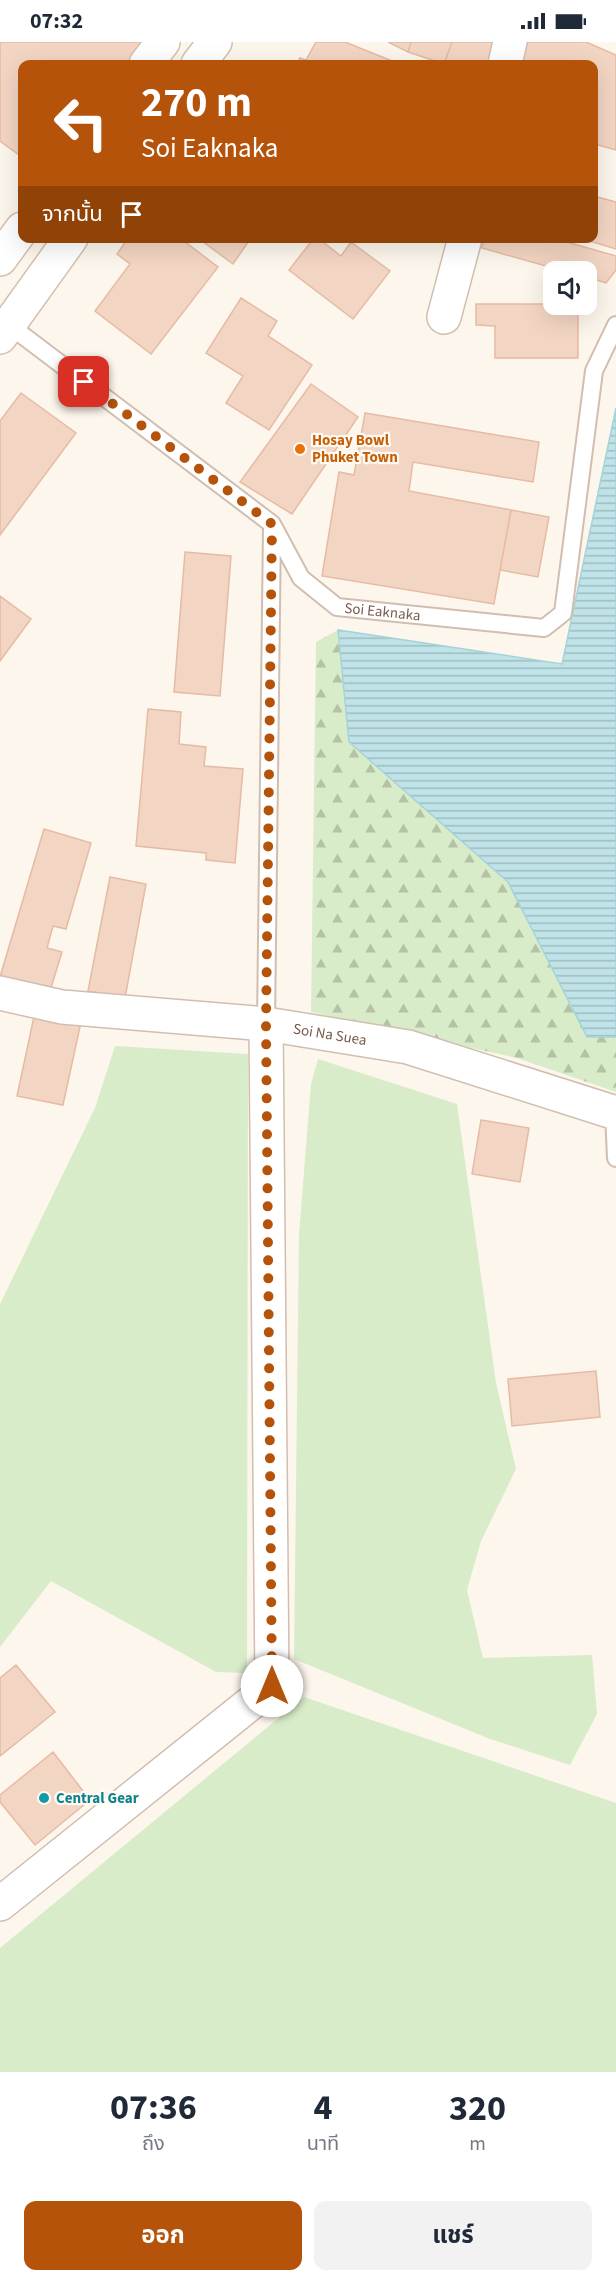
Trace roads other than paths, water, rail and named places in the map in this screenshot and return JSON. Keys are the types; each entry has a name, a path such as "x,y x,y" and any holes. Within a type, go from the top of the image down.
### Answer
{"street":[{"path":"149,60 163,42"},
{"path":"201,60 215,42"},
{"path":"506,60 510,42"},
{"path":"0,259 18,234"},
{"path":"4,331 67,243"},
{"path":"444,317 464,243"},
{"name":"Soi Na Suea","path":"0,993 62,1007 266,1024 408,1047 615,1112"},
{"path":"0,1904 272,1686 266,1024"}],"lane":[{"name":"Soi Eaknaka","path":"4,331 272,524 301,578 337,607 544,628 563,613 594,371 616,325"},
{"path":"266,1024 272,524"},
{"path":"615,1112 616,1158"}],"water":[{"path":"616,408 616,1037 587,1037 508,882 349,742 338,630 562,664"}],"place":[{"name":"Hosay Bowl Phuket Town","path":"300,449"},
{"name":"Central Gear","path":"44,1798"}]}
